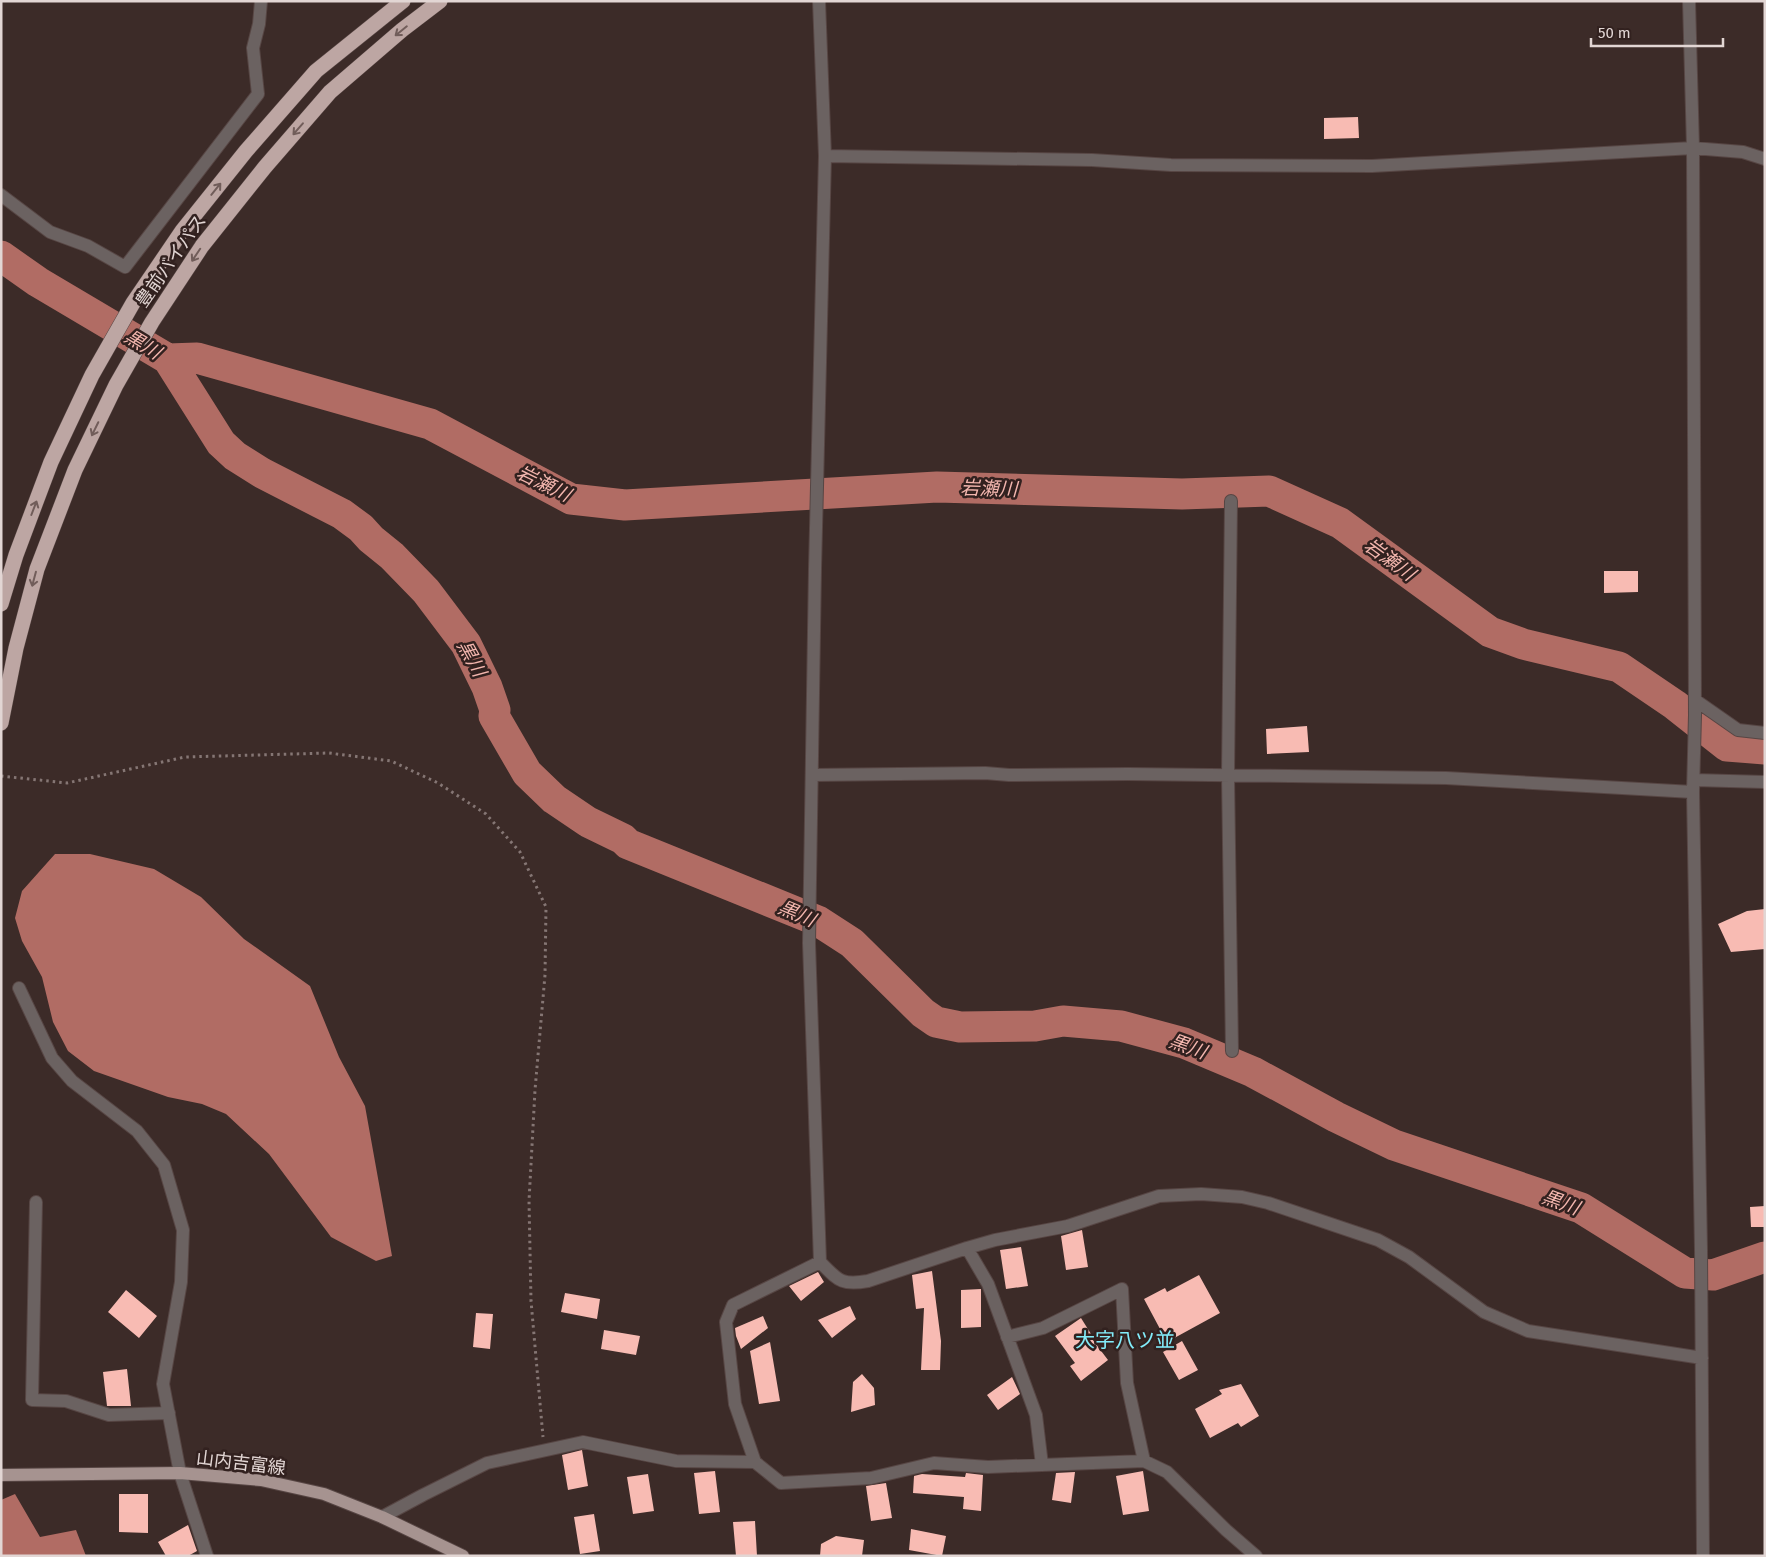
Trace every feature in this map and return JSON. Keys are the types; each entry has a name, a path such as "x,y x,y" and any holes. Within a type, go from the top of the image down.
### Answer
{"highway":[{"name":"豊前バイパス","path":"1,604 16,555 51,462 92,375 133,303 182,231 246,151 316,71 403,1"},
{"name":"豊前バイパス","path":"1,723 16,648 37,569 75,470 116,385 152,322 202,246 265,167 330,92 402,30 440,1"}],"main road":[{"name":"山内吉富線","path":"1,1476 180,1472 261,1480 324,1494 382,1518 463,1556"}],"street":[{"path":"1,195 50,232 88,246 125,267 258,94 253,48 259,24 261,1"},
{"path":"818,1 825,156 809,944 820,1262 836,1278 851,1284 868,1281 996,1240 1068,1226 1160,1196 1201,1194 1242,1197 1268,1203 1378,1240 1409,1257 1484,1312 1528,1331 1702,1358"},
{"path":"1689,1 1693,148 1695,700 1693,786 1701,1250 1703,1556"},
{"path":"825,156 1092,160 1171,165 1372,166 1693,148 1742,152 1765,159"},
{"path":"1232,501 1228,776 1232,1051"},
{"path":"1695,700 1738,730 1765,733"},
{"path":"812,775 1128,774 1446,778 1693,786 1765,782"},
{"path":"19,988 52,1058 72,1081 137,1132 164,1165 183,1230 181,1282 163,1384 180,1472 208,1556"},
{"path":"36,1202 32,1400 66,1401 109,1415 168,1412"},
{"path":"967,1248 988,1284 1036,1414 1042,1465"},
{"path":"820,1262 733,1305 726,1322 735,1404 755,1462 781,1483 871,1478 934,1463 988,1467 1144,1461 1167,1472 1226,1530 1256,1556"},
{"path":"1008,1337 1043,1328 1122,1289 1127,1383 1144,1461"},
{"path":"382,1518 423,1495 488,1463 583,1442 676,1461 755,1462"}],"path":[{"path":"1,776 67,783 185,757 329,753 391,761 438,783 486,814 520,852 546,908 545,975 535,1090 529,1201 531,1301 544,1450"}],"shaded area":[{"path":"55,854 90,854 154,869 201,897 244,939 310,986 339,1057 365,1106 392,1256 376,1261 331,1237 269,1154 226,1114 202,1104 168,1097 94,1071 68,1051 53,1022 42,977 22,941 15,918 22,891"},
{"path":"15,1494 40,1537 76,1530 86,1556 1,1556 1,1500"}],"building":[{"path":"1358,117 1359,138 1324,139 1324,118"},
{"path":"1604,571 1638,571 1638,592 1604,593"},
{"path":"1307,726 1309,752 1267,754 1266,729"},
{"path":"1765,909 1765,949 1731,952 1718,924 1747,911"},
{"path":"1765,1206 1765,1227 1751,1227 1750,1207"},
{"path":"1082,1230 1088,1267 1066,1270 1061,1236"},
{"path":"1021,1247 1028,1286 1006,1289 1000,1250"},
{"path":"932,1271 941,1341 940,1370 921,1370 924,1308 916,1309 912,1275"},
{"path":"818,1272 824,1282 801,1301 789,1286"},
{"path":"1199,1275 1220,1313 1167,1342 1144,1299 1165,1288 1167,1292"},
{"path":"981,1289 981,1327 961,1328 961,1290"},
{"path":"126,1290 157,1316 139,1338 108,1312"},
{"path":"565,1293 600,1299 597,1319 561,1312"},
{"path":"850,1306 856,1319 832,1338 818,1320"},
{"path":"476,1313 493,1314 490,1349 473,1347"},
{"path":"763,1316 768,1328 741,1349 735,1328"},
{"path":"1081,1318 1091,1334 1089,1335 1108,1360 1081,1381 1070,1366 1075,1363 1055,1336"},
{"path":"604,1330 640,1336 636,1355 601,1349"},
{"path":"1182,1341 1198,1370 1179,1380 1163,1352"},
{"path":"770,1342 780,1401 759,1404 750,1351"},
{"path":"127,1369 131,1406 107,1406 103,1372"},
{"path":"862,1374 874,1388 875,1405 851,1412 853,1382"},
{"path":"1012,1377 1020,1394 998,1410 987,1395"},
{"path":"1241,1384 1259,1416 1241,1427 1238,1423 1210,1438 1195,1409 1222,1394 1219,1390"},
{"path":"582,1450 588,1486 568,1490 562,1455"},
{"path":"715,1471 720,1512 699,1514 694,1473"},
{"path":"1143,1471 1149,1511 1123,1515 1116,1476"},
{"path":"1075,1472 1071,1503 1052,1500 1056,1473"},
{"path":"966,1473 983,1475 981,1511 963,1509 964,1497 913,1493 914,1476 922,1474 965,1477"},
{"path":"648,1474 654,1511 633,1514 627,1477"},
{"path":"886,1483 892,1518 871,1521 866,1486"},
{"path":"119,1494 148,1494 148,1533 119,1532"},
{"path":"594,1514 600,1551 580,1554 574,1517"},
{"path":"755,1521 757,1556 736,1556 733,1522"},
{"path":"188,1525 197,1551 188,1556 166,1556 158,1542"},
{"path":"911,1529 946,1536 942,1556 909,1550"},
{"path":"836,1536 864,1540 862,1556 820,1556 821,1544"}],"waterway":[{"name":"黒川","path":"1,256 38,282 168,359 221,443 235,456 262,473 342,514 361,528 392,556 426,591 466,644 487,687 495,710 494,716 527,773 554,799 588,822 623,839 628,844 818,921 852,943 923,1013 936,1022 960,1027 1035,1026 1063,1021 1121,1026 1184,1043 1253,1072 1336,1117 1394,1145 1581,1208 1685,1273 1713,1275 1765,1257"},
{"name":"岩瀬川","path":"168,359 197,358 430,424 571,499 625,505 937,487 1182,494 1269,491 1340,523 1490,632 1523,644 1619,667 1675,705 1727,746 1765,749"}],"district":[{"name":"大字八ツ並","path":"1125,1340"}]}
